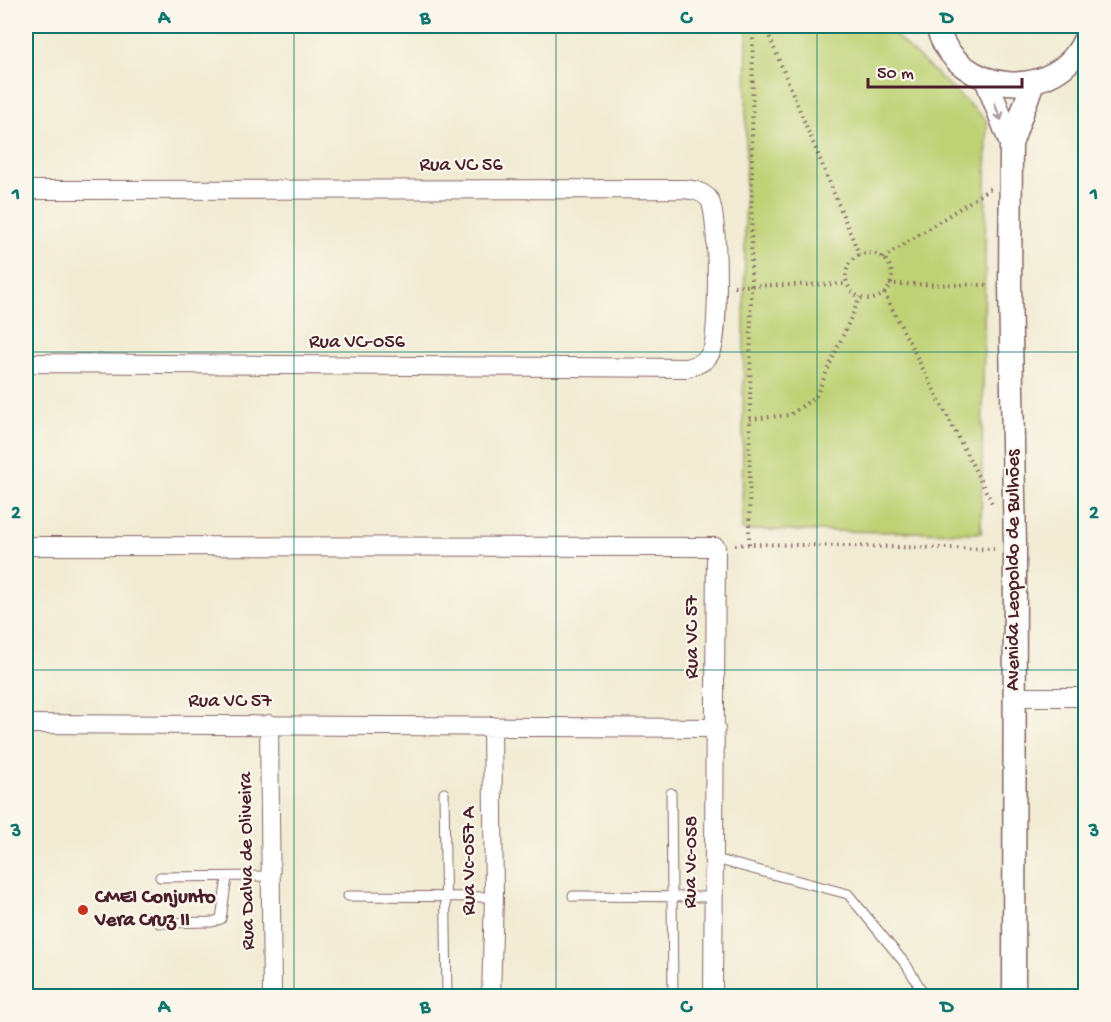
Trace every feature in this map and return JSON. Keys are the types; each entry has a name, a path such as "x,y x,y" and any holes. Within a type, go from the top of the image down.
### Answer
{"street":[{"path":"933,28 958,62 971,72 986,80 1009,84 1033,82 1053,74 1070,61 1086,36"},
{"name":"Avenida Leopoldo de Bulhões","path":"986,80 1011,144"},
{"name":"Avenida Leopoldo de Bulhões","path":"1014,996 1015,549 1010,285 1011,144 1033,82"},
{"name":"Rua VC 56","path":"26,190 684,189 699,191 711,200 715,216 716,338 711,352 702,363 687,368"},
{"name":"Rua VC-056","path":"26,363 687,368"},
{"path":"26,546 716,547"},
{"name":"Rua VC 57","path":"26,724 716,728 716,547"},
{"path":"1014,697 1086,697"},
{"name":"Rua Dalva de Oliveira","path":"269,724 272,996"},
{"name":"Rua Vc-057 A","path":"491,996 494,897 492,726"},
{"name":"Rua Vc-058","path":"713,996 716,728"}],"lane":[{"path":"444,793 447,996"},
{"path":"671,793 673,996"},
{"path":"715,859 848,894 907,966 925,996"},
{"path":"160,877 271,876"},
{"path":"159,923 212,922 221,919 226,878"},
{"path":"348,896 494,897"},
{"path":"573,896 714,897"}],"path":[{"path":"749,544 753,26"},
{"path":"765,26 860,254"},
{"path":"884,258 1011,175"},
{"path":"867,253 884,258 891,269 892,277 884,293 872,299 853,293 847,284 846,271 849,263 860,254 867,253"},
{"path":"716,285 847,284"},
{"path":"889,284 1010,285"},
{"path":"884,293 993,506"},
{"path":"750,419 790,415 816,396 860,297"},
{"path":"716,547 749,544 1015,549"}],"green space":[{"path":"747,26 885,26 987,121 981,533 742,530"}],"place":[{"name":"CMEI Conjunto Vera Cruz II","path":"83,910"}]}
